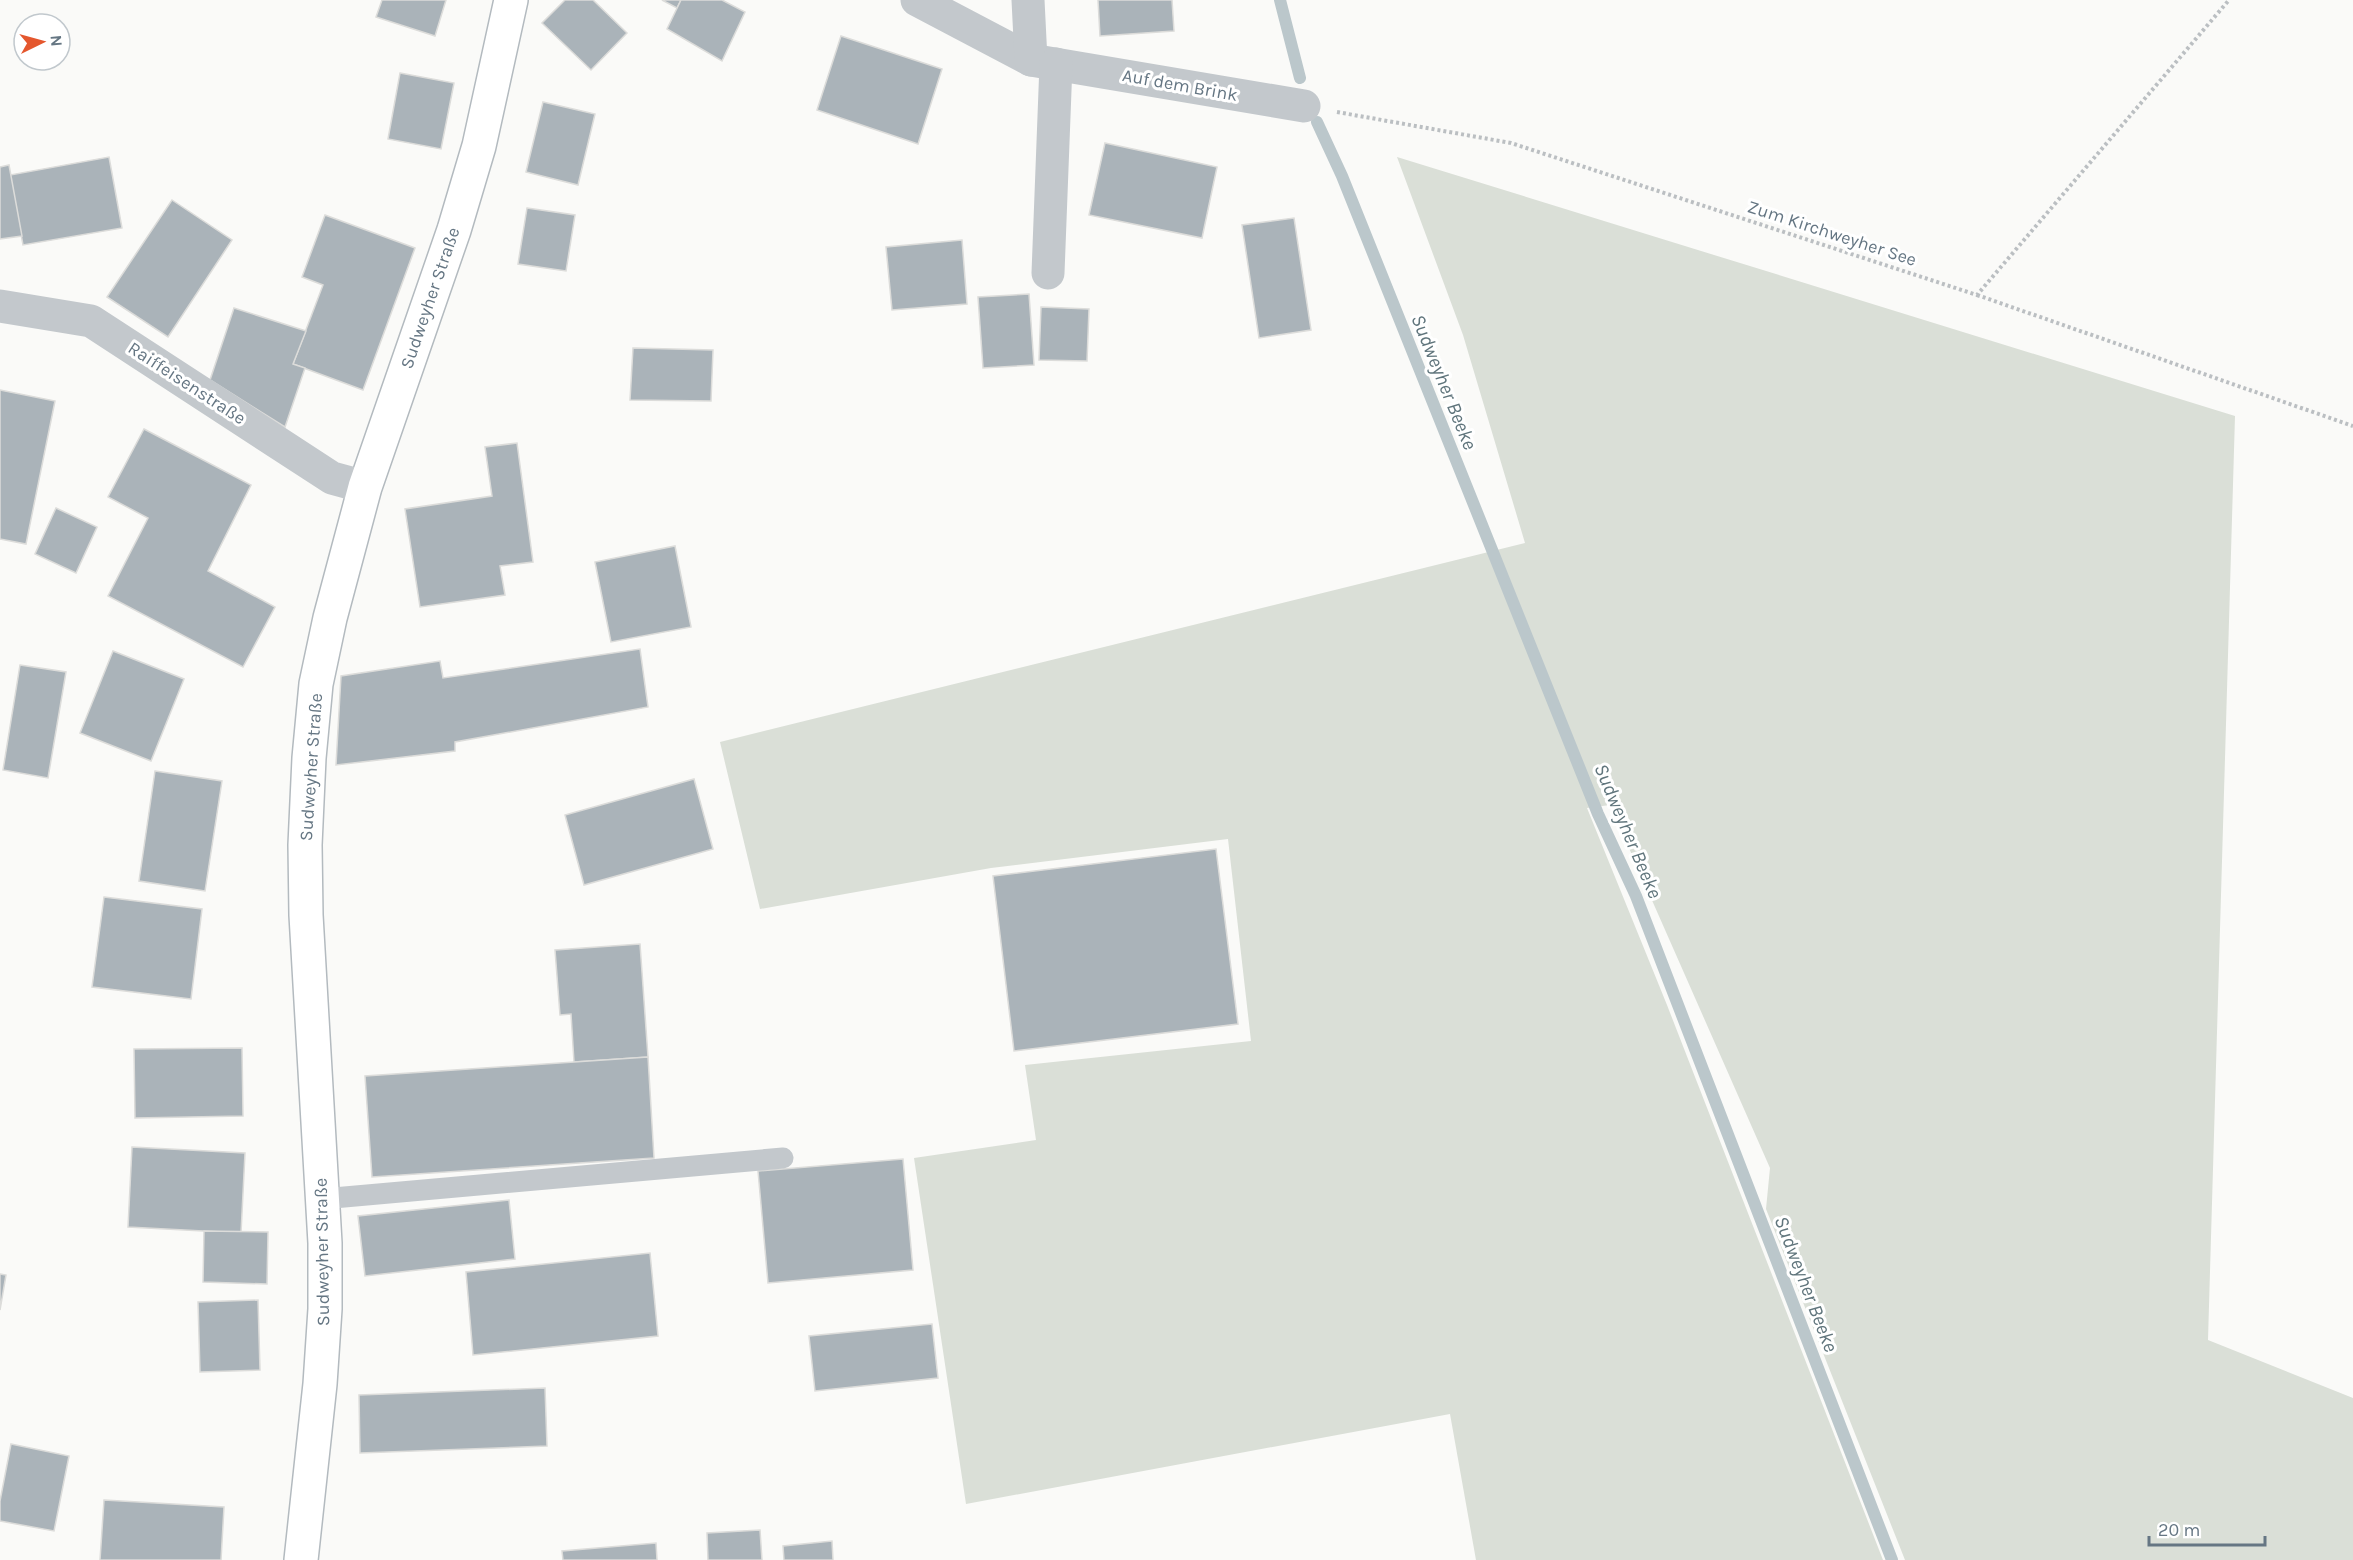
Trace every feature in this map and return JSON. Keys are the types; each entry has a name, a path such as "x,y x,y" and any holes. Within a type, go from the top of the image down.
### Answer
{"street":[{"name":"Sudweyher Straße","path":"301,1560 320,1384 325,1309 322,1199 306,915 305,845 309,758 316,684 330,618 365,487 454,230 479,146 511,0"},
{"name":"Auf dem Brink","path":"917,0 1043,62 1304,106"},
{"path":"1028,0 1043,62 1048,273"},
{"name":"Raiffeisenstraße","path":"0,306 91,321 332,478 365,487"}],"lane":[{"path":"322,1199 783,1158"}],"path":[{"path":"1977,295 2229,0"},
{"name":"Zum Kirchweyher See","path":"1304,106 1510,143 1977,295 2353,426"}],"shaded area":[{"path":"1397,157 2235,416 2208,1340 2353,1398 2353,1560 1905,1560 1766,1209 1770,1168 1610,805 1587,808 1667,1005 1883,1560 1476,1560 1450,1414 966,1504 914,1158 1036,1140 1025,1065 1251,1041 1228,839 991,868 760,909 720,742 1525,543 1463,335"}],"building":[{"path":"382,0 446,0 435,36 376,17"},
{"path":"565,0 593,0 627,33 591,70 542,23"},
{"path":"662,0 681,0 677,8"},
{"path":"681,0 722,0 745,12 722,61 667,29"},
{"path":"1098,0 1172,0 1174,31 1100,36"},
{"path":"841,36 942,69 918,144 817,110"},
{"path":"400,73 454,83 441,149 388,139"},
{"path":"543,102 595,114 578,185 526,172"},
{"path":"1105,143 1217,167 1202,238 1089,215"},
{"path":"109,157 122,228 23,245 10,175"},
{"path":"9,165 22,236 0,239 0,167"},
{"path":"172,200 232,240 168,337 107,297"},
{"path":"527,208 575,215 566,271 518,264"},
{"path":"325,215 415,248 363,390 293,364 323,285 302,277"},
{"path":"1294,218 1311,330 1259,338 1242,225"},
{"path":"962,240 967,304 892,310 886,247"},
{"path":"1029,294 1034,365 983,368 978,297"},
{"path":"1041,307 1089,309 1087,361 1039,360"},
{"path":"234,308 306,331 293,364 305,368 285,427 210,380"},
{"path":"633,348 713,350 711,401 630,400"},
{"path":"0,390 55,401 26,544 0,539"},
{"path":"144,429 251,485 208,571 275,607 243,667 108,596 148,518 108,497"},
{"path":"517,443 533,562 500,566 505,595 420,607 405,509 492,496 485,447"},
{"path":"56,508 97,527 76,573 35,554"},
{"path":"675,546 691,627 611,642 595,562"},
{"path":"640,649 648,707 455,742 455,751 336,765 341,676 440,661 443,678"},
{"path":"113,651 184,679 151,761 80,733"},
{"path":"20,665 66,672 48,778 3,770"},
{"path":"155,771 222,781 205,891 139,881"},
{"path":"694,779 713,849 584,885 565,815"},
{"path":"1216,849 1238,1024 1014,1051 993,876"},
{"path":"104,897 202,909 191,999 92,987"},
{"path":"640,944 648,1057 574,1062 571,1014 560,1015 555,950"},
{"path":"242,1048 243,1116 135,1118 134,1049"},
{"path":"648,1057 654,1158 372,1177 365,1076"},
{"path":"132,1147 245,1153 241,1233 128,1227"},
{"path":"903,1159 913,1270 768,1283 758,1171"},
{"path":"509,1200 515,1259 365,1276 358,1216"},
{"path":"204,1231 268,1232 267,1284 203,1282"},
{"path":"650,1253 658,1336 473,1355 466,1272"},
{"path":"0,1274 6,1275 0,1310"},
{"path":"258,1300 260,1370 200,1372 198,1302"},
{"path":"932,1324 938,1378 815,1391 809,1336"},
{"path":"545,1388 547,1446 360,1453 359,1395"},
{"path":"11,1444 69,1456 54,1531 0,1521 0,1501"},
{"path":"104,1500 224,1507 221,1560 100,1560"},
{"path":"760,1530 762,1560 708,1560 707,1533"},
{"path":"832,1541 833,1560 784,1560 783,1546"},
{"path":"656,1543 657,1560 563,1560 562,1551"}],"waterway":[{"name":"Sudweyher Beeke","path":"1280,0 1300,78"},
{"name":"Sudweyher Beeke","path":"1317,122 1342,176 1598,814 1636,896 1892,1560"}]}
